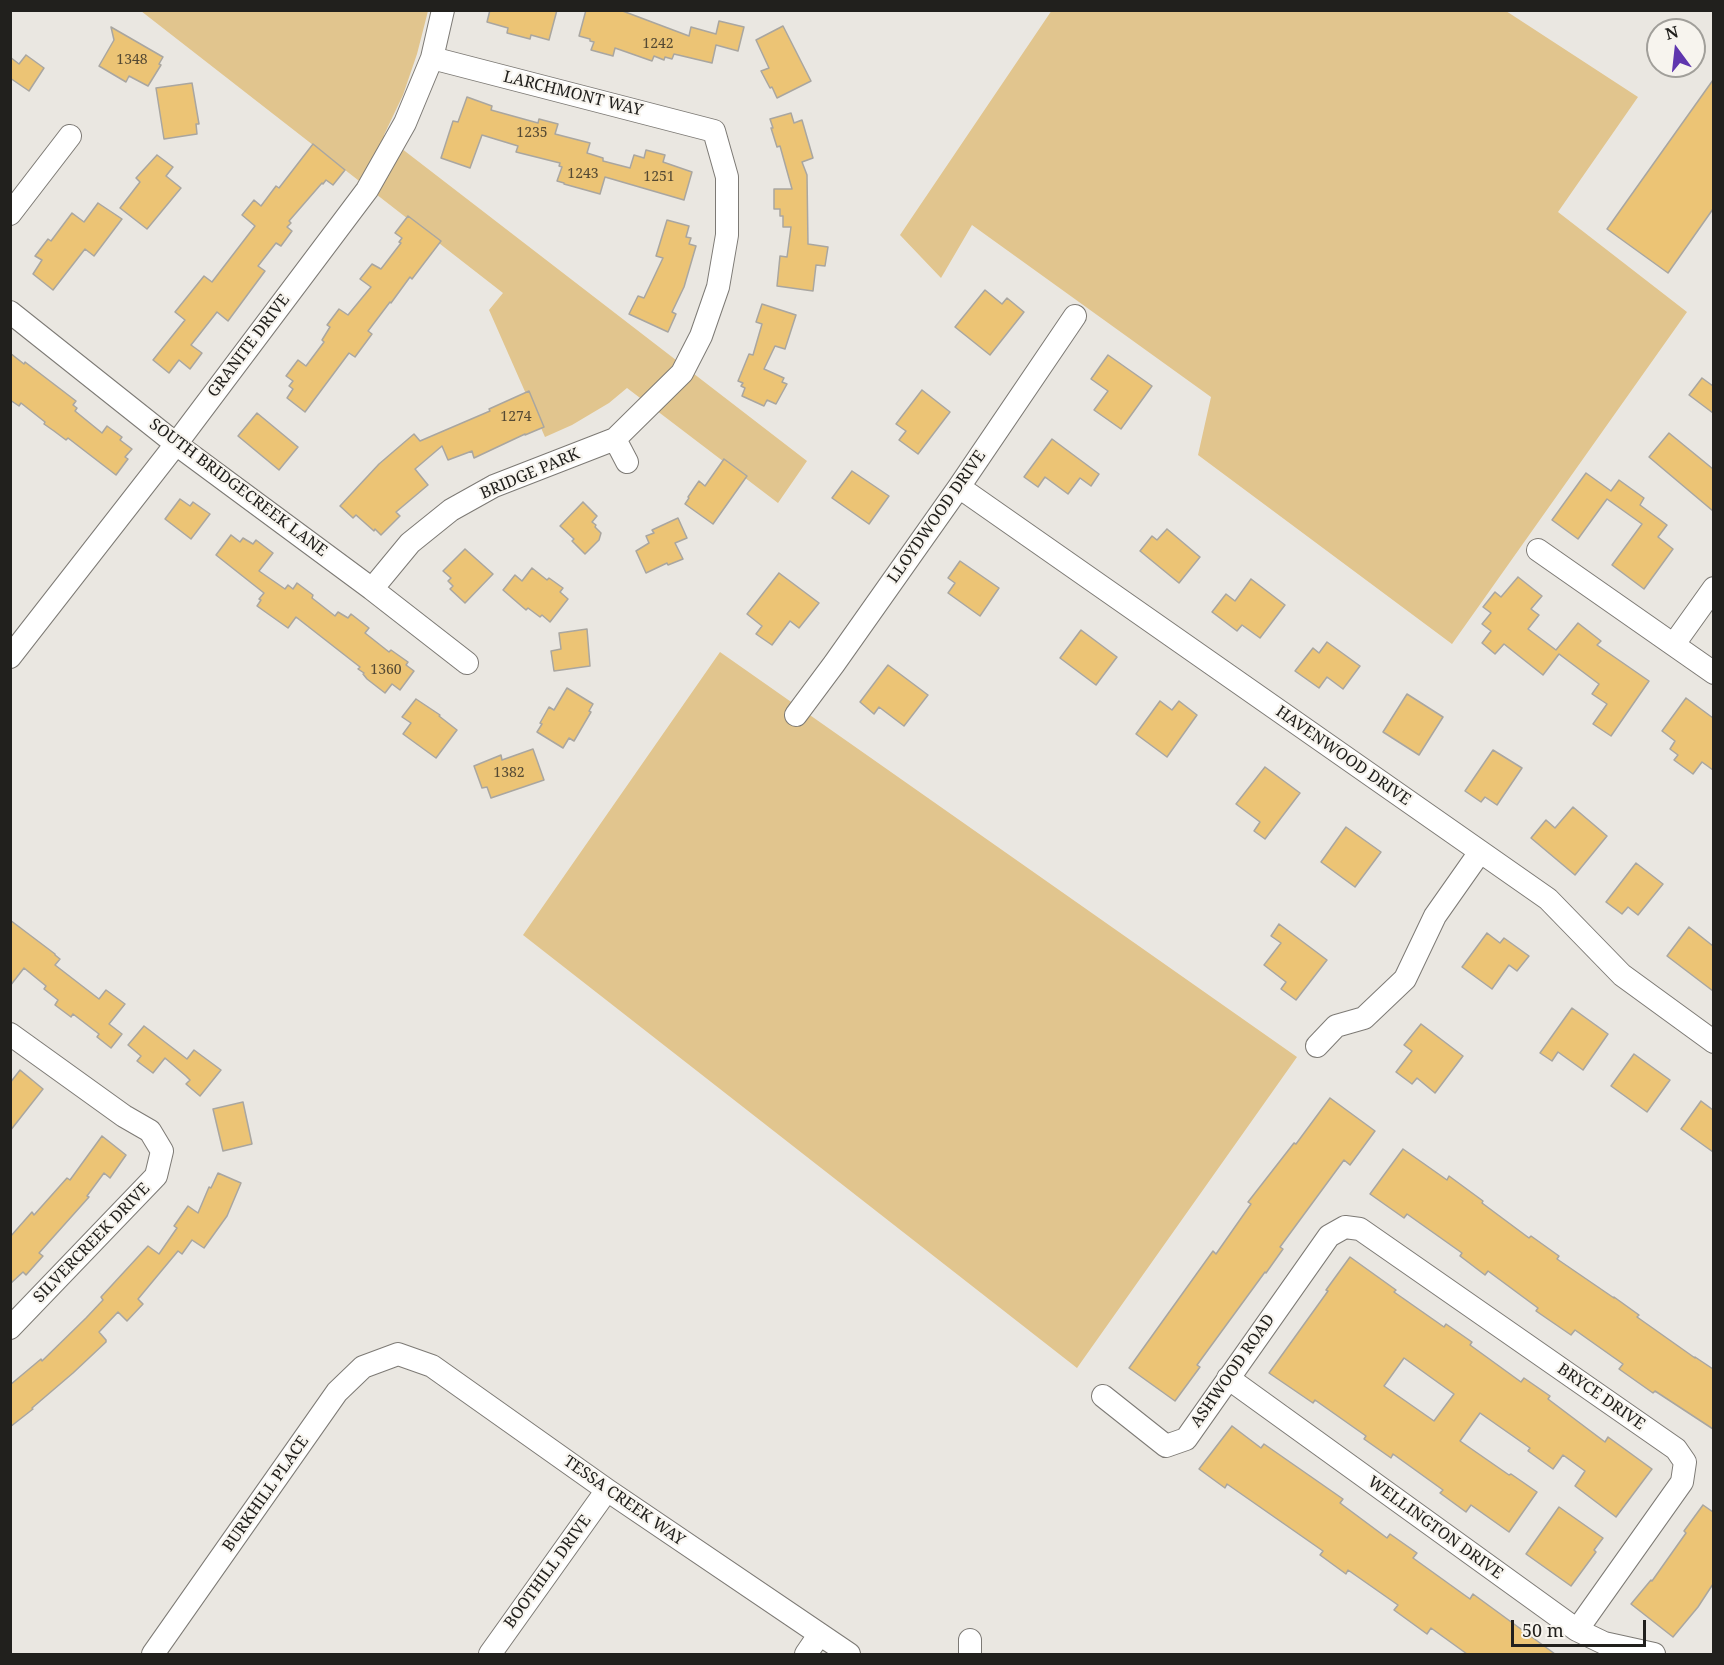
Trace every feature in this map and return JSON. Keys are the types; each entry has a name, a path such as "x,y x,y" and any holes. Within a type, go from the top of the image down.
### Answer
{"street":[{"name":"GRANITE DRIVE","path":"10,657 176,444 367,190 405,123 432,58 443,10"},
{"name":"LARCHMONT WAY","path":"432,58 714,130"},
{"name":"BRIDGE PARK","path":"372,589 410,543 451,510 494,486 615,439 682,373 701,336 718,287 727,235 727,177 714,130"},
{"path":"10,214 70,136"},
{"name":"SOUTH BRIDGECREEK LANE","path":"10,312 176,444 372,589 467,663"},
{"name":"LLOYDWOOD DRIVE","path":"796,716 959,487 1075,316"},
{"path":"615,439 627,462"},
{"name":"HAVENWOOD DRIVE","path":"959,487 1548,899 1622,975 1713,1042"},
{"path":"1538,550 1713,673"},
{"path":"1674,644 1713,588"},
{"path":"1317,1046 1336,1026 1364,1018 1405,979 1435,916 1480,852"},
{"name":"SILVERCREEK DRIVE","path":"10,1034 124,1116 150,1131 162,1151 156,1176 10,1328"},
{"name":"ASHWOOD ROAD","path":"1104,1396 1166,1446 1186,1439 1329,1236 1345,1227"},
{"name":"BRYCE DRIVE","path":"1345,1227 1360,1229 1370,1235 1676,1449 1685,1462 1682,1482 1577,1630"},
{"name":"TESSA CREEK WAY","path":"398,1354 432,1366 607,1490 849,1654"},
{"name":"BURKHILL PLACE","path":"153,1654 337,1392 363,1366 398,1354"},
{"name":"WELLINGTON DRIVE","path":"1228,1378 1577,1630 1604,1643 1654,1654"},
{"name":"BOOTHILL DRIVE","path":"490,1654 607,1490"},
{"path":"806,1654 819,1635"}],"shaded area":[{"path":"1052,10 1506,11 1638,97 1558,212 1687,312 1452,644 1198,455 1211,397 972,225 941,278 900,235"},
{"path":"141,11 428,11 403,95 384,135 807,461 778,503 627,388 609,403 572,425 545,437 489,310 503,293"},
{"path":"720,652 1297,1057 1077,1368 523,935"}],"building":[{"path":"490,10 557,10 549,40 531,35 530,39 507,33 508,28 487,22"},
{"path":"586,10 620,10 689,36 691,27 716,34 719,21 744,27 738,51 716,45 712,63 674,54 672,59 665,57 664,60 654,56 652,61 615,48 613,56 591,50 594,42 579,36"},
{"path":"783,26 811,81 777,98 761,71 769,68 756,40"},
{"path":"111,27 163,57 159,64 161,65 148,86 129,76 126,82 99,66 114,40"},
{"path":"26,55 44,68 29,91 10,78 10,57 19,64"},
{"path":"1713,80 1713,209 1668,273 1607,229"},
{"path":"192,83 199,124 196,124 197,134 164,139 156,88"},
{"path":"467,97 492,106 491,110 538,123 539,119 558,124 555,134 590,143 587,153 603,158 603,161 630,168 634,155 644,158 646,150 665,155 663,162 692,172 684,200 605,177 600,194 564,184 557,181 562,167 559,166 560,163 516,152 518,146 482,135 470,168 441,158 453,121 458,122"},
{"path":"791,113 794,123 802,120 813,158 802,162 807,175 808,244 828,247 825,266 816,265 813,291 777,286 780,256 787,257 791,227 783,227 783,216 780,216 780,209 774,209 774,189 792,189 770,119"},
{"path":"313,144 345,170 333,185 326,180 322,183 289,221 291,223 287,227 292,231 281,246 276,243 258,266 265,271 228,321 217,312 191,345 202,353 190,369 179,360 169,373 153,360 185,320 175,312 204,276 212,282 255,226 242,215 254,200 261,206 276,186 279,188"},
{"path":"157,155 173,167 166,176 181,188 147,229 120,208 140,182 136,178"},
{"path":"98,203 122,219 94,256 85,249 53,290 33,274 42,260 35,256 48,239 51,241 72,213 84,222"},
{"path":"408,216 441,241 368,331 372,334 355,357 349,353 305,412 287,398 293,389 289,386 293,381 286,376 298,360 306,366 324,342 322,340 330,327 327,325 339,309 348,315 371,287 360,279 372,264 381,269 401,243 399,242 402,238 395,233"},
{"path":"667,220 689,226 686,237 691,238 689,244 696,246 684,287 672,312 676,314 668,332 629,314 638,296 644,298 663,258 656,256"},
{"path":"985,290 1002,304 1007,298 1024,312 990,355 955,327"},
{"path":"762,304 796,315 785,349 775,346 764,369 784,378 782,382 787,384 776,404 767,400 764,406 742,396 745,388 741,386 743,383 738,381 749,354 753,355 762,324 756,322"},
{"path":"10,353 76,401 73,405 77,408 75,411 102,433 107,426 122,437 120,440 132,449 125,457 128,459 116,475 68,438 66,440 44,424 45,422 21,403 19,406 10,400"},
{"path":"1108,355 1152,386 1121,429 1094,410 1108,391 1091,379"},
{"path":"1702,378 1713,386 1713,413 1689,395"},
{"path":"922,390 950,412 918,454 899,440 906,431 896,424"},
{"path":"529,391 544,427 474,458 472,451 448,460 442,446 415,469 428,485 396,512 400,516 381,535 356,515 353,518 340,506 379,464 414,434 420,441 490,411 489,409"},
{"path":"257,413 298,447 279,470 238,436"},
{"path":"1669,433 1713,469 1713,511 1649,457"},
{"path":"1052,439 1099,474 1091,486 1080,478 1068,494 1045,477 1038,487 1024,477"},
{"path":"724,459 747,476 713,524 685,504 699,481 705,486"},
{"path":"852,471 889,496 869,524 832,498"},
{"path":"1586,473 1611,491 1619,480 1644,498 1640,505 1667,525 1658,537 1673,549 1644,589 1612,565 1642,524 1607,499 1578,539 1552,520"},
{"path":"180,499 190,506 193,502 210,514 191,539 165,519"},
{"path":"583,502 597,516 592,522 601,533 599,540 585,554 560,526"},
{"path":"678,518 687,538 675,543 683,559 668,565 667,563 646,573 636,551 649,543 646,536 654,533 652,530"},
{"path":"1167,529 1200,557 1179,583 1140,551 1152,536 1157,540"},
{"path":"231,535 240,542 243,538 253,544 256,540 273,553 259,571 285,589 288,585 293,589 297,583 335,616 338,612 348,618 351,614 369,628 365,633 389,652 391,650 408,662 406,665 414,671 400,690 392,684 385,693 367,679 358,669 360,667 296,617 288,628 257,606 264,593 216,555"},
{"path":"465,549 493,574 465,603 450,589 453,586 448,581 451,578 443,571"},
{"path":"960,561 999,588 980,616 948,593 955,583 948,578"},
{"path":"532,568 547,580 549,578 563,588 560,592 568,599 550,622 528,608 526,610 503,590 515,575 522,581"},
{"path":"779,573 819,603 799,628 790,621 772,645 756,634 762,626 747,614"},
{"path":"1518,577 1542,596 1531,609 1539,615 1528,629 1556,650 1578,623 1601,641 1597,645 1649,681 1611,736 1593,724 1607,704 1592,694 1599,684 1559,654 1543,675 1504,644 1495,654 1482,643 1491,631 1482,624 1491,613 1483,607 1495,592 1501,597"},
{"path":"1251,579 1285,605 1260,638 1242,625 1237,631 1212,612 1226,594 1235,601"},
{"path":"587,629 590,666 554,671 551,651 561,649 559,633"},
{"path":"1081,630 1117,657 1096,685 1060,658"},
{"path":"1327,642 1360,666 1343,689 1327,677 1319,688 1295,671 1313,648 1319,653"},
{"path":"888,665 928,695 904,726 879,707 874,714 860,702"},
{"path":"567,688 593,704 589,711 591,712 574,741 569,738 563,748 537,732 549,707 554,710"},
{"path":"1407,694 1443,717 1419,755 1383,732"},
{"path":"1686,698 1713,718 1713,770 1702,762 1693,774 1674,760 1678,755 1670,749 1675,741 1662,731"},
{"path":"416,699 457,730 436,758 403,734 411,723 402,717"},
{"path":"1160,701 1172,710 1179,701 1197,715 1167,757 1136,734"},
{"path":"533,749 544,780 491,798 487,787 482,788 474,766 501,755 502,760"},
{"path":"1493,750 1522,768 1497,805 1485,797 1481,802 1465,791"},
{"path":"1265,767 1300,793 1265,839 1254,831 1260,822 1236,804"},
{"path":"1573,807 1607,836 1575,875 1531,838 1546,820 1555,828"},
{"path":"1346,827 1381,852 1355,887 1321,862"},
{"path":"1636,863 1663,884 1638,915 1628,907 1622,914 1606,902"},
{"path":"10,920 55,954 60,959 55,965 99,999 106,990 125,1004 109,1024 122,1034 111,1048 97,1037 99,1034 73,1014 71,1017 55,1005 58,1000 44,989 46,986 24,968 10,986"},
{"path":"1279,924 1327,960 1296,1000 1281,989 1286,982 1264,965 1281,943 1271,936"},
{"path":"1689,927 1713,946 1713,991 1667,956"},
{"path":"1487,933 1500,943 1504,938 1529,956 1517,971 1509,965 1492,989 1462,967"},
{"path":"1572,1008 1608,1034 1583,1070 1558,1052 1552,1061 1540,1053"},
{"path":"1421,1024 1463,1056 1435,1093 1417,1078 1412,1084 1396,1072 1412,1051 1404,1045"},
{"path":"144,1026 187,1059 194,1050 221,1070 200,1096 186,1084 190,1080 165,1058 153,1073 137,1061 141,1056 128,1045"},
{"path":"1634,1054 1670,1080 1647,1112 1611,1086"},
{"path":"20,1070 43,1089 10,1131 10,1083"},
{"path":"1330,1098 1375,1131 1350,1165 1344,1160 1280,1247 1283,1249 1266,1273 1197,1365 1200,1367 1175,1401 1129,1368 1213,1251 1216,1254 1251,1204 1248,1202"},
{"path":"1701,1101 1713,1110 1713,1152 1681,1129"},
{"path":"243,1102 252,1144 223,1151 213,1109"},
{"path":"102,1136 126,1155 110,1178 104,1173 87,1196 89,1197 39,1253 43,1256 26,1275 23,1272 10,1284 10,1237 32,1212 34,1215 67,1178 70,1180"},
{"path":"1403,1149 1447,1180 1449,1176 1529,1238 1531,1236 1559,1256 1557,1259 1713,1369 1713,1429 1655,1391 1653,1393 1619,1369 1623,1364 1575,1330 1571,1335 1536,1311 1538,1308 1488,1271 1485,1275 1460,1256 1462,1253 1407,1214 1404,1218 1370,1194"},
{"path":"218,1173 241,1183 227,1216 204,1248 192,1240 182,1254 178,1251 138,1299 143,1304 127,1321 118,1312 99,1332 106,1342 10,1427 10,1385 41,1359 42,1361 86,1318 103,1300 101,1297 148,1246 159,1254 177,1228 174,1226 188,1206 198,1213"},
{"path":"1350,1257 1444,1327 1446,1324 1472,1342 1470,1345 1521,1382 1524,1378 1550,1396 1548,1399 1605,1442 1608,1437 1652,1469 1616,1517 1575,1486 1585,1471 1563,1455 1553,1469 1528,1451 1530,1448 1480,1413 1460,1441 1537,1492 1509,1532 1471,1505 1466,1512 1440,1493 1443,1490 1393,1454 1391,1458 1364,1439 1366,1436 1315,1400 1313,1403 1269,1373 1328,1291 1326,1290","holes":["1404,1358 1454,1394 1434,1421 1384,1386"]},
{"path":"1232,1426 1261,1448 1264,1444 1343,1499 1340,1503 1387,1538 1390,1534 1417,1553 1413,1558 1470,1599 1473,1594 1555,1654 1467,1654 1431,1628 1427,1634 1394,1610 1398,1605 1348,1570 1346,1574 1320,1555 1323,1551 1227,1484 1225,1488 1199,1469"},
{"path":"1703,1505 1713,1512 1713,1584 1698,1607 1673,1637 1631,1604 1652,1581"},
{"path":"1559,1507 1603,1538 1594,1550 1596,1552 1571,1586 1526,1554"}]}
